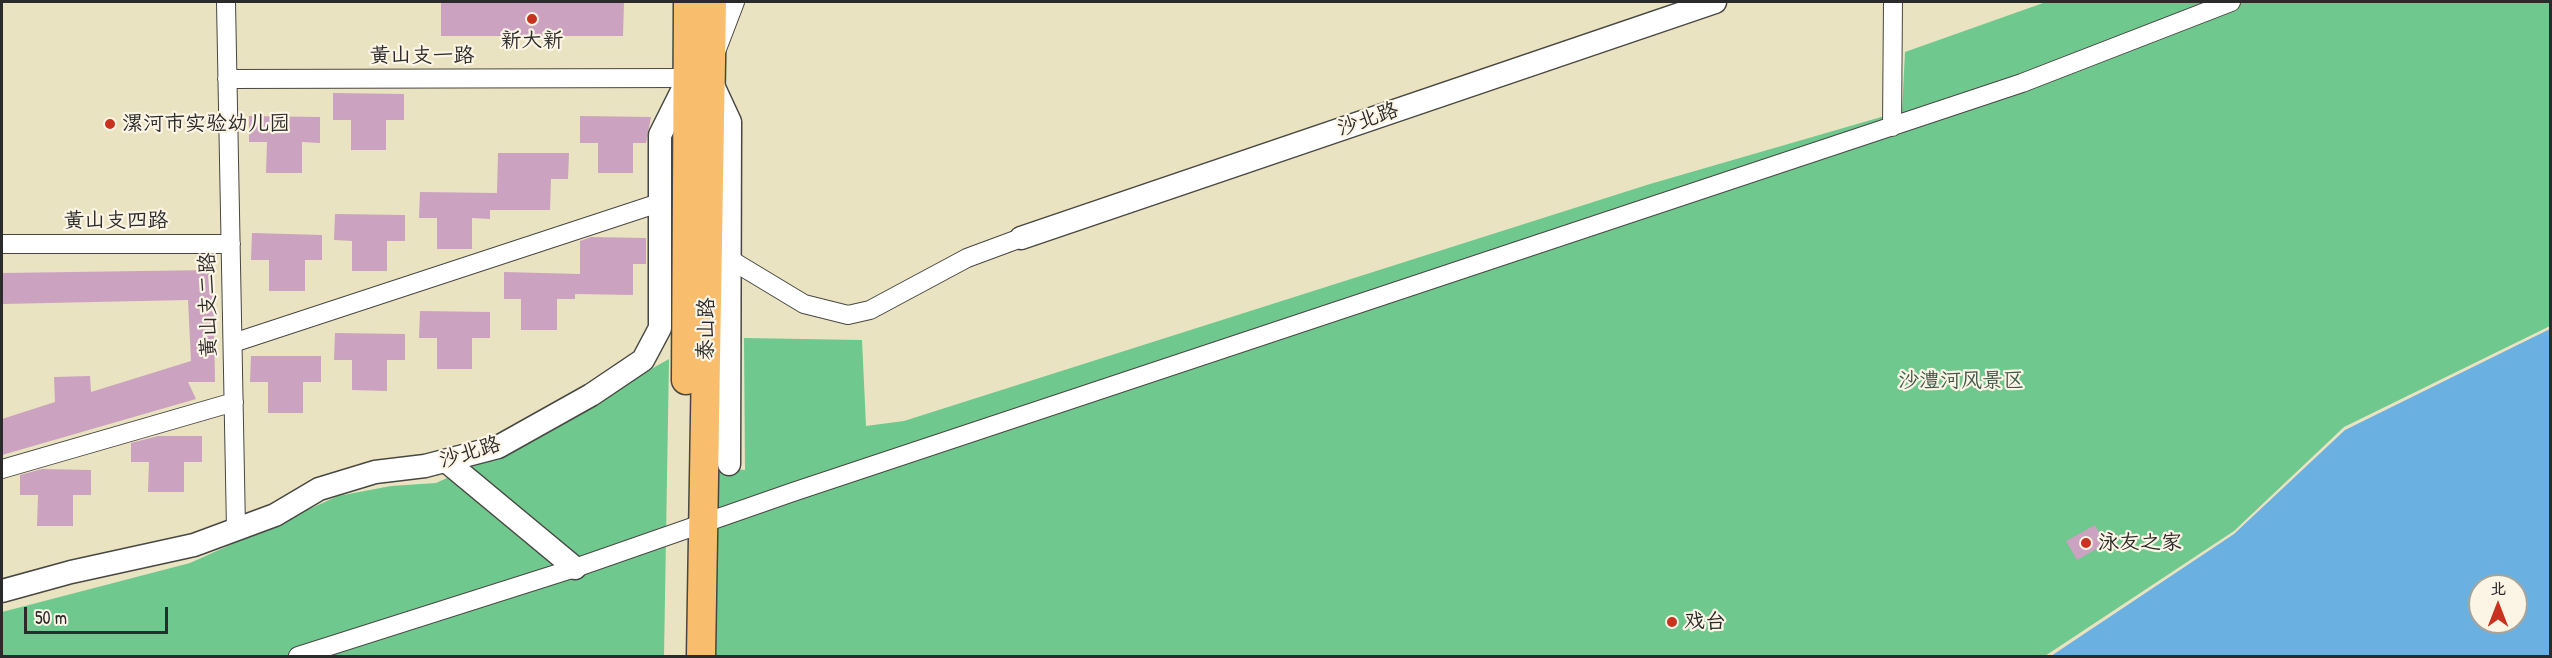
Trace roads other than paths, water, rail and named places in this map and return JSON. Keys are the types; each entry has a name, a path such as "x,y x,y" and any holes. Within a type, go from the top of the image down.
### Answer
{"main road":[{"name":"泰山路","path":"688,2 703,74"},
{"name":"泰山路","path":"683,657 694,527 703,74 712,2"},
{"name":"泰山路","path":"694,527 701,657"}],"street":[{"name":"黄山支二路","path":"226,2 236,529"},
{"path":"729,464 730,122 703,74 735,7 735,2"},
{"name":"沙北路","path":"1021,238 1715,2"},
{"path":"1892,127 1893,2"},
{"path":"298,657 575,568 2022,83 2231,2"},
{"name":"黄山支一路","path":"227,79 703,74"},
{"name":"沙北路","path":"2,591 71,572 194,545 275,515 319,489 375,472 425,466 498,447 591,395 643,360 660,328 660,135 703,74"},
{"path":"233,343 659,203"},
{"path":"731,260 804,304 848,315 870,310 967,258 1021,238"},
{"name":"黄山支四路","path":"2,244 231,244"},
{"path":"2,469 234,402"},
{"path":"446,461 575,568"}],"water":[{"path":"2550,329 2550,656 2051,656 2234,534 2345,430"}],"place":[{"name":"新大新","path":"532,19"},
{"name":"漯河市实验幼儿园","path":"110,124"},
{"name":"泳友之家","path":"2086,543"},
{"name":"戏台","path":"1672,622"}],"park label":[{"name":"沙澧河风景区","path":"1961,381"}]}
